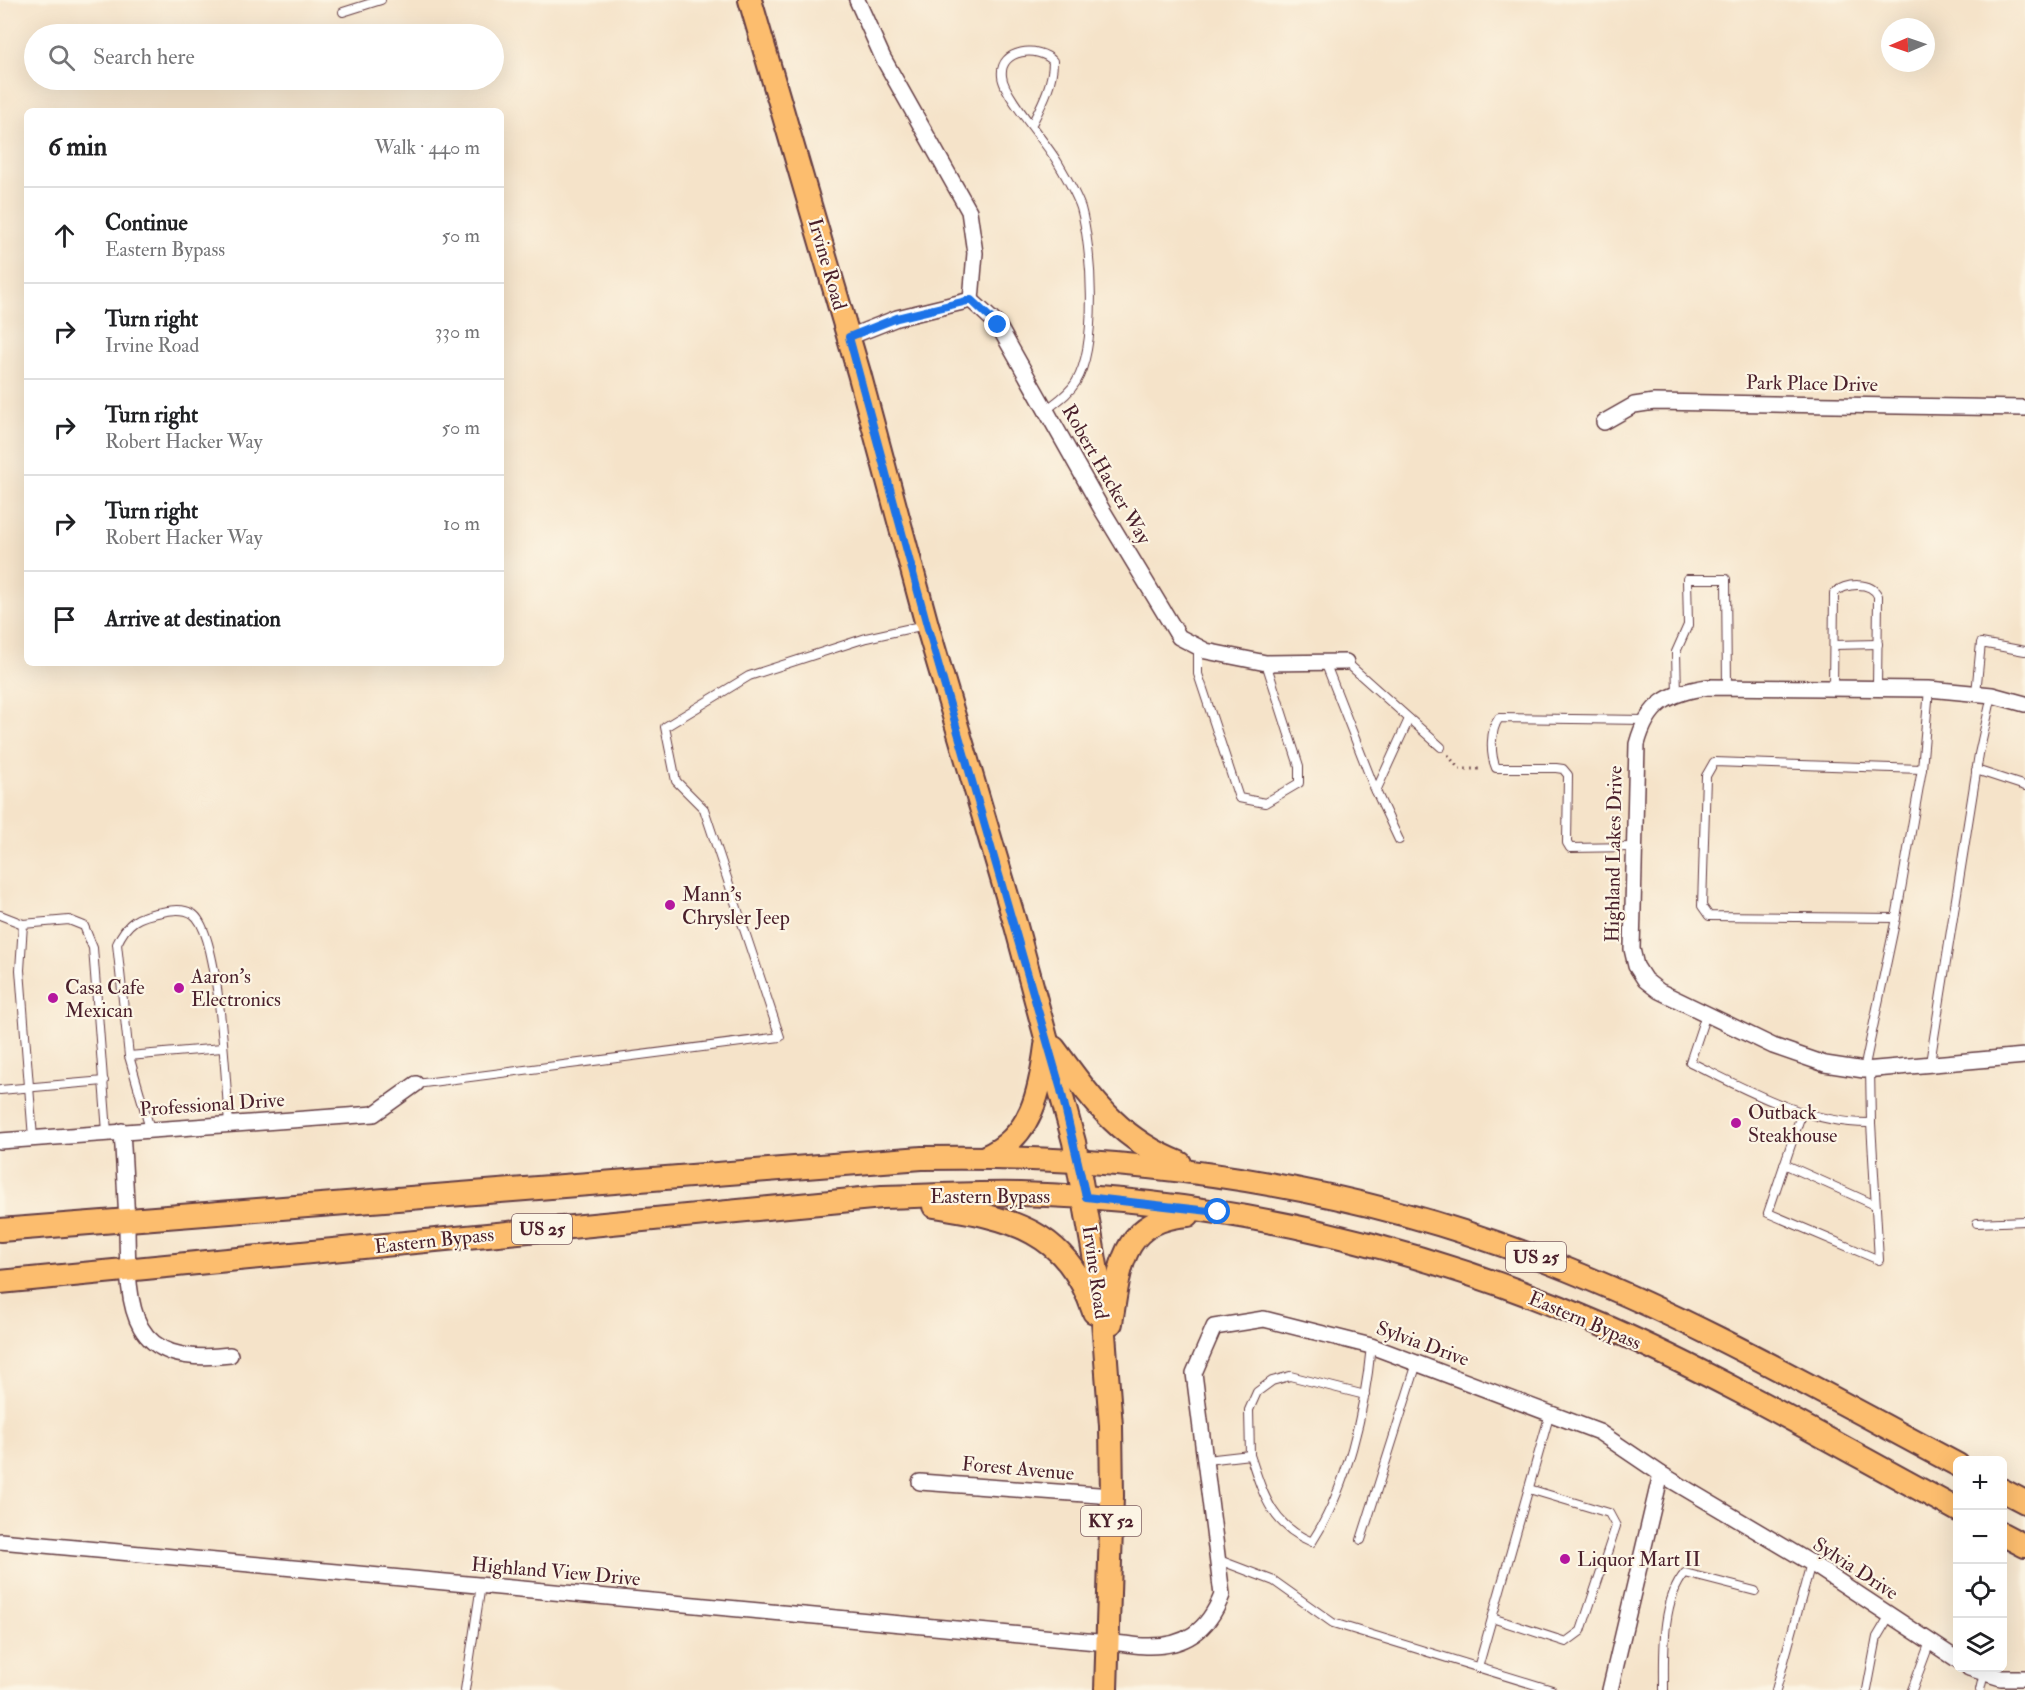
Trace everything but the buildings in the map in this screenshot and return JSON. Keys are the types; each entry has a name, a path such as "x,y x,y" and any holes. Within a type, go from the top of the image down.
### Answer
{"main road":[{"name":"Irvine Road","path":"750,0 849,337 927,625 1047,1038 1086,1197 1106,1352 1112,1496 1106,1690"},
{"path":"983,1157 999,1150 1017,1137 1028,1120 1044,1063 1047,1038"},
{"path":"1047,1038 1102,1112 1123,1132 1147,1148 1209,1174"},
{"name":"Eastern Bypass","path":"0,1230 854,1162 983,1157 1078,1160 1209,1174 1288,1187 1393,1211 1548,1261 1677,1318 1953,1462"},
{"name":"Eastern Bypass","path":"0,1282 882,1197 982,1194 1086,1197 1218,1212 1316,1231 1411,1255 1570,1311 1689,1367 1953,1507"},
{"path":"882,1197 994,1216 1037,1234 1070,1262 1082,1280 1106,1352"},
{"path":"1106,1352 1122,1260 1129,1244 1140,1231 1156,1222 1176,1216 1218,1212"},
{"path":"2007,1493 2025,1502"},
{"path":"2007,1537 2025,1546"}],"street":[{"path":"849,337 897,318 971,300 975,253 969,211 883,58 857,0"},
{"name":"Robert Hacker Way","path":"971,300 998,325 1179,637 1206,651 1266,663 1346,662"},
{"name":"Park Place Drive","path":"1604,422 1634,405 1654,402 2025,408"},
{"name":"Highland Lakes Drive","path":"2025,704 1992,695 1929,689 1708,687 1677,694 1652,709 1646,720 1636,754 1631,930 1636,966 1645,980 1659,991 1799,1057 1867,1069 2025,1056"},
{"name":"Professional Drive","path":"0,1141 375,1114 416,1084"},
{"path":"115,1131 126,1221 130,1306 137,1323 150,1339 165,1349 188,1356 208,1358 230,1355"},
{"name":"Sylvia Drive","path":"1108,1643 1171,1645 1193,1636 1214,1616 1222,1595 1194,1373 1214,1327 1264,1319 1371,1346 1599,1432 1661,1474 1811,1563 1953,1657"},
{"path":"1610,1690 1661,1474"},
{"name":"Forest Avenue","path":"920,1482 1112,1496"},
{"name":"Highland View Drive","path":"0,1541 1108,1643"},
{"path":"1981,1672 2001,1678 2025,1678"}],"lane":[{"path":"343,12 381,0"},
{"path":"1032,124 1047,93 1053,72 1053,61 1040,52 1025,50 1009,58 1003,67 1002,76 1032,124 1057,162 1080,206 1091,256 1086,351 1076,382 1046,410"},
{"path":"1677,694 1676,652 1688,625 1687,579 1726,579 1727,687"},
{"path":"1833,688 1832,598 1842,586 1869,586 1875,589 1878,596 1877,688"},
{"path":"416,1084 780,1037 704,809 675,782 665,727 749,676 866,638 927,625"},
{"path":"1976,693 1981,643 2025,651"},
{"path":"1834,645 1878,644"},
{"path":"1198,647 1198,674 1239,798 1265,803 1299,783 1299,766 1266,663"},
{"path":"1325,662 1376,791 1399,840"},
{"path":"1346,662 1441,747"},
{"path":"1802,1112 1768,1213 1879,1260 1867,1069 1922,769 1929,689"},
{"path":"1930,1063 1976,770 1992,695"},
{"path":"1633,847 1570,849 1567,843 1568,775 1563,769 1496,768 1493,760 1493,726 1499,718 1646,720"},
{"path":"1376,791 1409,719"},
{"path":"1896,918 1709,916 1702,906 1706,776 1714,762 1922,769"},
{"path":"1976,770 2025,786"},
{"path":"150,1129 129,1056 117,944 124,928 140,916 176,909 193,914 204,929 216,981 229,1124"},
{"path":"0,915 23,924 69,920 84,926 93,948 104,1081 115,1131"},
{"path":"23,924 20,970 33,1138"},
{"path":"1706,1014 1690,1062 1784,1107 1846,1124 1871,1123"},
{"path":"129,1056 222,1048"},
{"path":"0,1090 104,1081"},
{"path":"1784,1164 1875,1204"},
{"path":"1977,1223 2025,1221"},
{"path":"1365,1395 1290,1376 1272,1381 1257,1392 1249,1410 1250,1455 1263,1494 1280,1522 1312,1542 1332,1510 1365,1395 1371,1346"},
{"path":"1361,1540 1417,1363"},
{"path":"1478,1668 1550,1413"},
{"path":"1206,1460 1250,1455"},
{"path":"1492,1618 1566,1642 1581,1631 1616,1526 1609,1513 1529,1489"},
{"path":"1219,1560 1274,1581 1333,1623 1552,1690"},
{"path":"1776,1690 1811,1563"},
{"path":"1664,1690 1664,1636 1678,1582 1685,1573 1755,1591"},
{"path":"465,1690 481,1585"},
{"path":"1867,1690 1877,1637 1890,1614"},
{"path":"1912,1690 1930,1641"},
{"path":"1980,1690 1984,1673"}],"path":[{"path":"1441,747 1459,769 1496,768"}],"place":[{"name":"Mann's Chrysler Jeep","path":"670,905"},
{"name":"Aaron's Electronics","path":"179,988"},
{"name":"Casa Cafe Mexican","path":"53,998"},
{"name":"Outback Steakhouse","path":"1736,1123"},
{"name":"Liquor Mart II","path":"1565,1559"}],"route":[{"path":"998,325 971,300 897,318 849,337 927,625 1016,926 1061,1090 1086,1197 1218,1212"}]}
